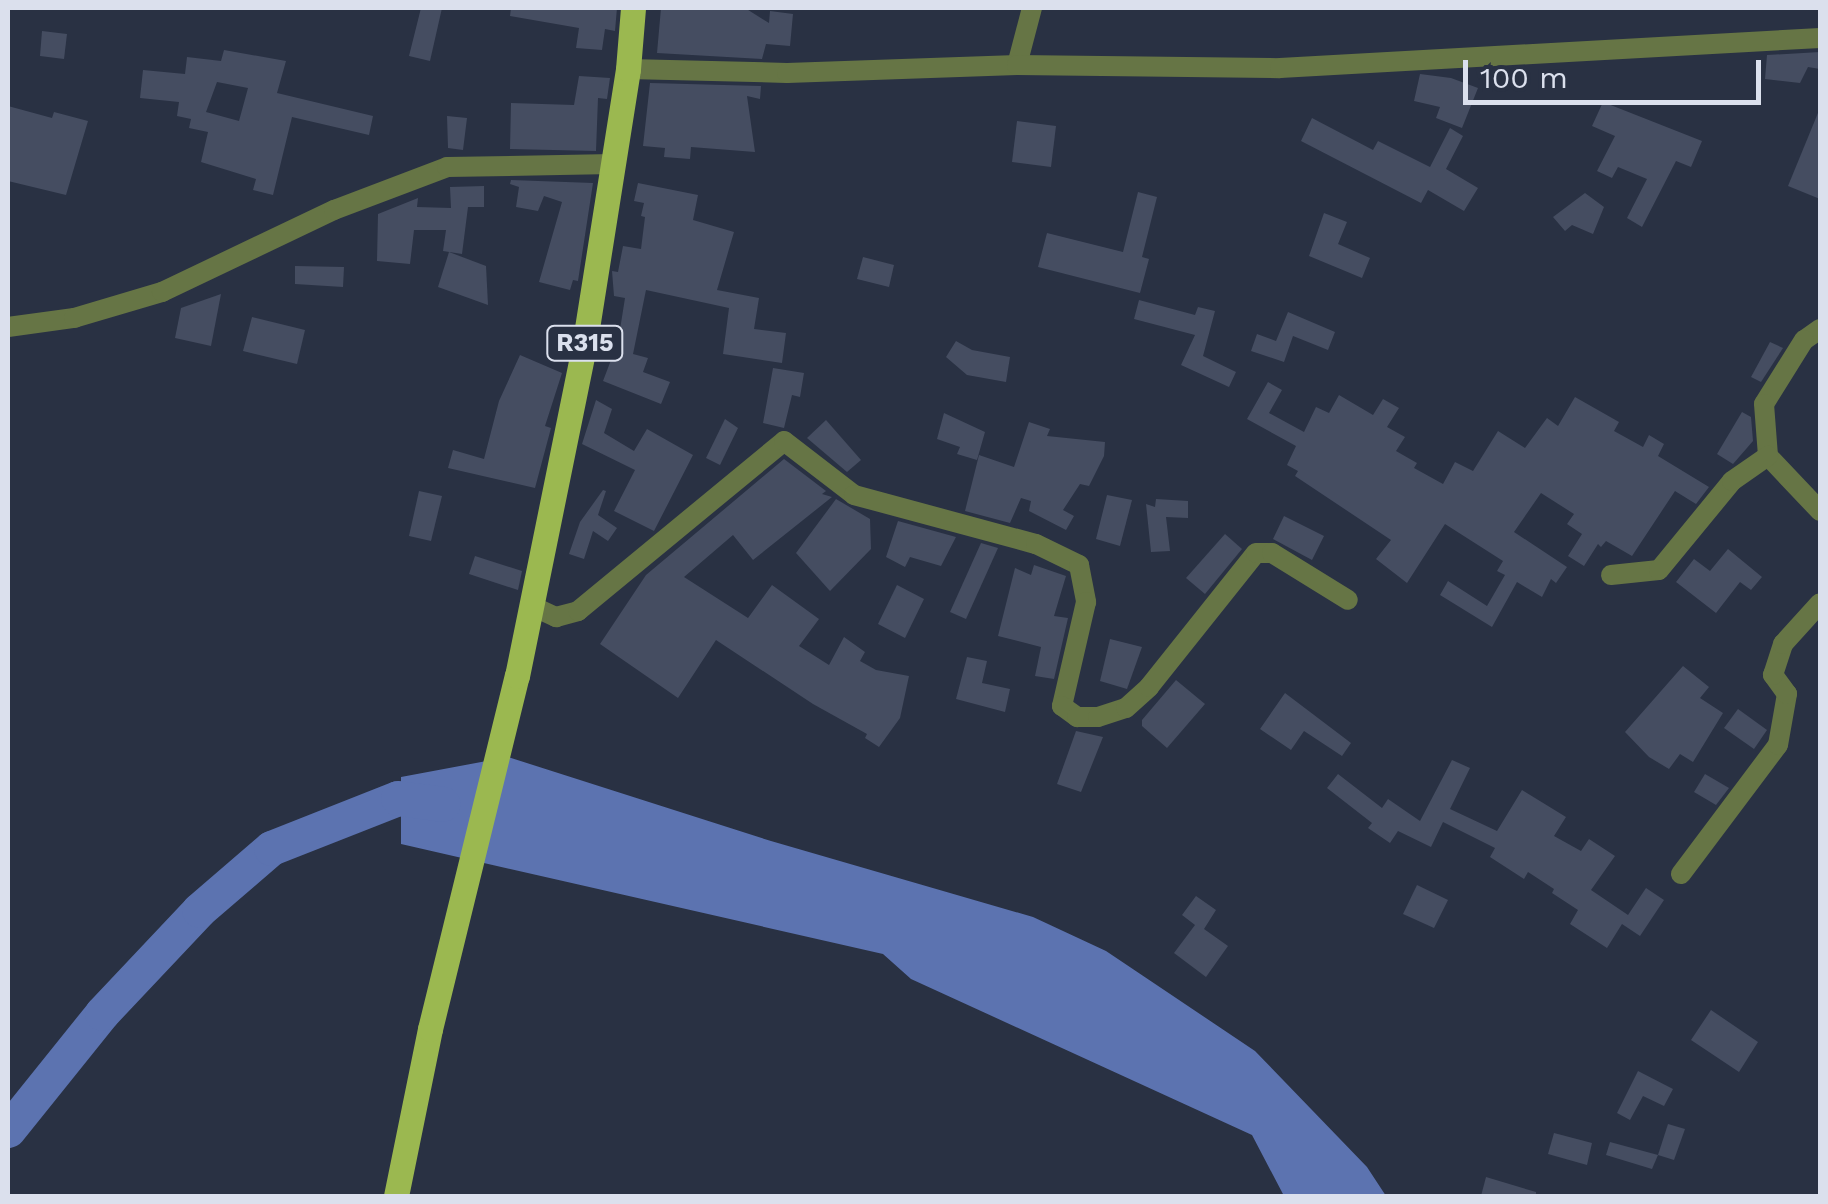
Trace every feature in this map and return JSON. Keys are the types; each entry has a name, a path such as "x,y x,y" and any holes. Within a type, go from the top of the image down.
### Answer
{"main road":[{"name":"R315","path":"396,1196 430,1029 517,676 584,346 628,70 632,8"}],"street":[{"path":"1017,65 1032,8"},
{"path":"628,70 787,73 1017,65 1280,68 1820,38"},
{"path":"8,327 74,318 162,292 334,210 447,167 613,164"},
{"path":"1820,329 1804,340 1764,404 1768,456 1820,511"},
{"path":"530,605 556,617 578,611 784,441 854,495 1036,544 1079,566 1086,602 1062,706 1077,716 1098,717 1126,708 1149,688 1256,553 1272,553 1348,600"},
{"path":"1611,574 1660,570 1732,481 1768,456"},
{"path":"1680,874 1778,745 1787,694 1773,674 1783,644 1820,603"}],"water":[{"path":"508,757 771,841 1033,917 1106,951 1255,1051 1367,1167 1386,1196 1284,1196 1252,1135 911,979 883,954 401,844 401,777"}],"building":[{"path":"421,8 442,8 430,61 409,56"},
{"path":"511,8 617,8 615,31 605,29 602,50 576,48 579,28 510,16"},
{"path":"661,8 745,8 769,23 770,11 793,14 790,46 766,44 762,59 657,53"},
{"path":"42,31 67,34 64,59 40,56"},
{"path":"224,50 286,61 277,93 373,116 369,135 292,117 273,195 253,190 256,179 201,162 208,132 189,128 191,119 177,116 179,102 140,98 143,70 185,74 187,57 221,61","holes":["217,82 248,88 239,121 206,112"]},
{"path":"1820,52 1820,69 1808,67 1800,83 1765,79 1767,55"},
{"path":"1420,74 1451,78 1478,88 1462,128 1436,118 1440,107 1414,101"},
{"path":"579,76 610,78 607,99 598,98 596,151 510,149 511,103 574,105"},
{"path":"650,83 761,86 760,99 747,96 755,152 691,147 690,159 664,157 665,148 643,146"},
{"path":"1603,102 1702,141 1691,167 1676,161 1642,227 1627,218 1647,179 1618,167 1612,178 1597,171 1615,136 1592,126"},
{"path":"8,106 52,118 54,112 88,121 66,195 8,181"},
{"path":"1820,108 1820,199 1788,186"},
{"path":"447,116 467,118 463,150 448,148"},
{"path":"1312,118 1373,150 1378,141 1430,167 1450,128 1463,136 1446,169 1478,188 1464,211 1428,190 1421,203 1301,141"},
{"path":"1017,121 1056,126 1051,167 1012,162"},
{"path":"511,180 593,183 578,281 573,280 570,290 539,282 562,202 544,196 538,211 516,207 519,187 510,184"},
{"path":"638,183 698,195 693,220 734,232 717,290 759,298 754,329 786,333 782,363 723,354 729,308 646,290 633,354 648,358 643,372 670,382 661,404 603,381 611,360 615,361 625,298 614,296 612,271 618,272 623,246 641,249 645,217 641,216 644,203 634,201"},
{"path":"484,186 484,207 468,207 462,254 443,251 446,230 414,230 410,264 377,261 378,214 418,198 417,207 451,208 450,187"},
{"path":"1138,192 1157,197 1142,257 1149,259 1140,293 1038,267 1047,233 1123,252"},
{"path":"1585,193 1604,207 1593,234 1572,225 1565,231 1553,217"},
{"path":"1324,213 1347,222 1338,244 1370,258 1362,278 1309,256"},
{"path":"449,252 486,266 488,305 438,287"},
{"path":"863,257 894,265 889,287 857,279"},
{"path":"295,266 344,267 343,287 295,284"},
{"path":"221,294 211,346 175,338 181,308"},
{"path":"1139,300 1195,315 1198,307 1215,311 1203,356 1236,372 1229,387 1181,365 1195,335 1134,319"},
{"path":"1288,312 1335,332 1328,350 1293,336 1284,362 1251,351 1257,334 1276,341"},
{"path":"252,317 305,330 297,364 243,351"},
{"path":"956,341 972,350 1010,357 1006,382 967,375 946,357"},
{"path":"1770,342 1783,348 1761,382 1751,377"},
{"path":"520,355 562,373 545,426 551,428 535,488 448,468 453,450 484,459 499,401"},
{"path":"773,368 804,373 800,397 792,395 784,428 763,423"},
{"path":"1268,382 1282,390 1269,413 1304,432 1316,407 1329,413 1339,395 1373,415 1383,399 1399,408 1387,427 1405,437 1396,451 1417,463 1414,468 1443,484 1455,462 1473,471 1498,431 1525,448 1547,418 1558,426 1575,397 1619,422 1614,431 1643,447 1649,435 1664,444 1658,456 1709,487 1696,504 1675,491 1632,556 1606,541 1601,547 1598,544 1584,566 1568,556 1582,534 1567,524 1574,514 1541,493 1514,532 1567,567 1556,583 1551,579 1542,597 1517,582 1492,627 1440,595 1448,581 1487,606 1505,575 1497,571 1503,561 1445,524 1407,583 1376,559 1391,540 1295,476 1298,471 1287,465 1296,446 1247,419"},
{"path":"596,400 612,409 604,433 634,451 647,429 693,455 654,531 614,511 635,470 582,444"},
{"path":"1742,412 1751,417 1753,441 1733,464 1717,454"},
{"path":"944,413 985,432 977,460 957,454 960,447 937,439"},
{"path":"725,419 738,428 720,465 706,458"},
{"path":"826,420 861,460 847,472 807,438"},
{"path":"1029,422 1050,429 1047,436 1105,442 1104,456 1089,486 1080,484 1063,510 1074,516 1066,530 1029,511 1031,501 1021,498 1010,523 965,511 979,455 1014,467"},
{"path":"784,459 826,491 822,494 832,497 753,560 733,535 684,577 748,618 772,585 819,619 799,646 829,665 844,637 865,652 860,661 876,670 909,676 900,718 879,747 865,738 867,734 813,704 716,640 678,698 600,644 646,575"},
{"path":"419,491 442,496 431,541 409,536"},
{"path":"606,491 598,515 617,528 608,541 593,531 584,559 569,554 580,522"},
{"path":"1107,495 1132,500 1120,546 1096,539"},
{"path":"836,499 870,519 871,549 830,591 796,553"},
{"path":"1156,499 1188,501 1188,518 1166,517 1170,551 1151,552 1146,504 1155,507"},
{"path":"1284,516 1324,536 1312,560 1273,539"},
{"path":"898,521 956,537 941,566 910,557 905,567 886,557"},
{"path":"1225,534 1242,549 1205,594 1186,578"},
{"path":"981,543 998,548 966,619 950,612"},
{"path":"1728,549 1762,577 1751,590 1740,582 1716,613 1676,582 1694,559 1710,571"},
{"path":"475,556 522,571 518,590 469,574"},
{"path":"1034,565 1066,576 1054,616 1068,618 1054,679 1035,676 1041,647 998,636 1015,568 1031,575"},
{"path":"897,585 924,599 905,638 878,624"},
{"path":"1110,639 1142,647 1127,689 1100,681"},
{"path":"967,657 987,661 982,683 1010,689 1005,712 956,699"},
{"path":"1683,666 1709,687 1700,698 1723,713 1693,762 1680,754 1669,769 1649,757 1625,732"},
{"path":"1176,680 1205,704 1167,748 1142,726 1142,720"},
{"path":"1285,693 1351,743 1342,756 1304,731 1291,750 1260,729"},
{"path":"1738,709 1767,730 1754,749 1724,728"},
{"path":"1076,731 1103,737 1081,792 1057,784"},
{"path":"1452,760 1470,768 1450,809 1497,831 1522,790 1566,817 1554,836 1581,851 1589,839 1615,856 1591,890 1628,915 1646,888 1664,900 1640,936 1622,924 1607,948 1570,924 1578,910 1552,893 1554,889 1528,872 1524,879 1490,857 1495,848 1443,822 1431,847 1398,831 1390,843 1368,828 1372,823 1327,788 1338,774 1382,808 1388,799 1420,821"},
{"path":"1705,774 1729,788 1716,805 1694,792"},
{"path":"1417,885 1448,900 1434,928 1403,914"},
{"path":"1196,896 1216,910 1204,929 1228,946 1206,977 1174,953 1195,925 1182,915"},
{"path":"1711,1010 1758,1042 1739,1072 1691,1040"},
{"path":"1638,1071 1673,1089 1664,1106 1643,1096 1630,1120 1617,1113"},
{"path":"1668,1124 1685,1129 1674,1160 1658,1155"},
{"path":"1554,1133 1592,1143 1587,1165 1548,1154"},
{"path":"1610,1142 1658,1155 1652,1169 1606,1155"},
{"path":"1486,1177 1536,1192 1536,1196 1481,1196"}],"waterway":[{"path":"8,1130 102,1013 199,910 271,848 398,798 443,804"}]}
